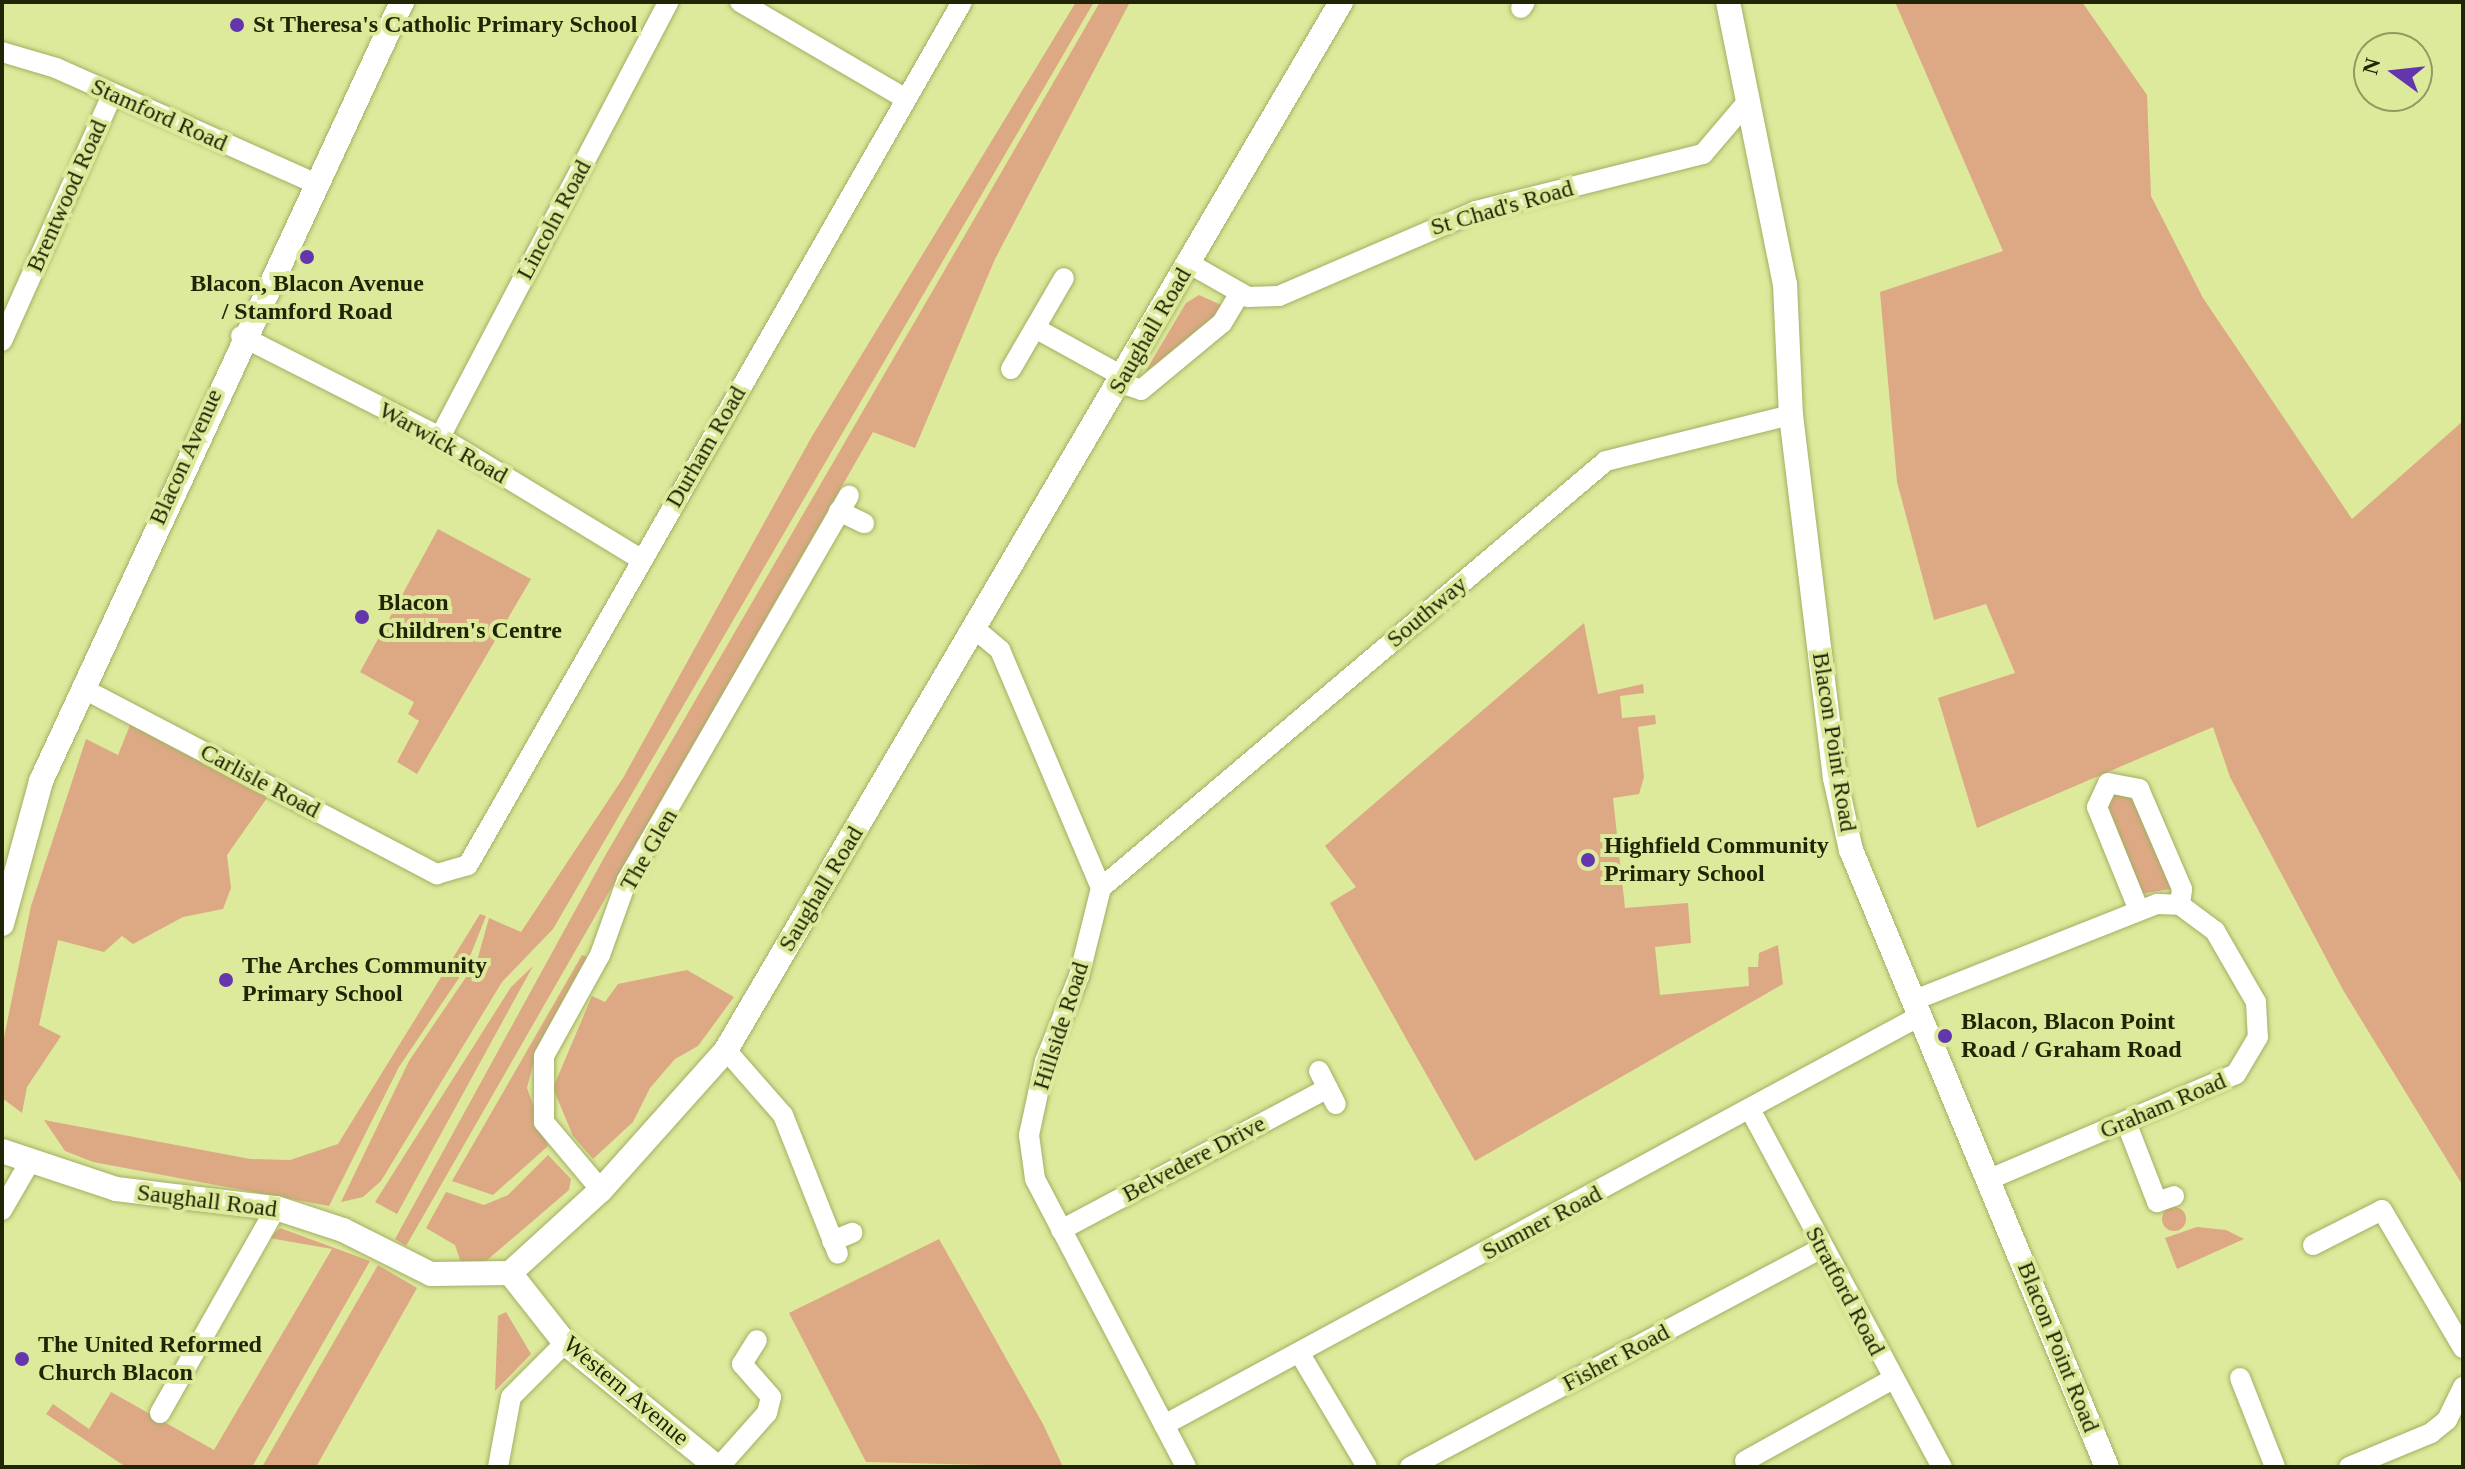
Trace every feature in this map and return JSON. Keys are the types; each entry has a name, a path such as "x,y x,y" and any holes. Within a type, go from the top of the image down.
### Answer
{"street":[{"name":"Blacon Avenue","path":"2,924 7,878 41,781 241,336 402,2"},
{"name":"Lincoln Road","path":"440,437 668,2"},
{"path":"740,2 906,99"},
{"name":"Durham Road","path":"437,874 468,865 962,2"},
{"name":"Saughall Road","path":"2,1151 116,1189 276,1208 343,1230 431,1274 510,1273 601,1190 726,1050 1122,380 1341,2"},
{"path":"1728,2 1751,107"},
{"name":"Stamford Road","path":"2,52 112,95 314,183"},
{"name":"Brentwood Road","path":"2,341 112,95"},
{"name":"St Chad's Road","path":"1190,264 1240,293 1279,296 1476,211 1703,154 1723,139 1751,107"},
{"name":"Blacon Point Road","path":"1751,107 1785,284 1791,415 1835,778 1851,850 2107,1467"},
{"path":"1011,369 1064,278"},
{"path":"1035,328 1141,390 1222,323 1240,293"},
{"name":"Warwick Road","path":"241,336 440,437 641,559"},
{"name":"Southway","path":"1101,888 1606,461 1791,415"},
{"name":"The Glen","path":"601,1190 544,1122 544,1056 600,955 627,880 844,503 864,523"},
{"path":"975,629 1000,650 1101,888"},
{"name":"Carlisle Road","path":"82,688 437,874"},
{"path":"1915,1009 2138,908 2180,905 2182,889 2139,789 2112,782 2100,790 2097,807 2138,908"},
{"name":"Hillside Road","path":"1101,888 1029,1135 1035,1179 1186,1467"},
{"name":"Graham Road","path":"1990,1179 2236,1074 2258,1037 2256,1002 2215,931 2180,905"},
{"name":"Sumner Road","path":"1164,1425 1752,1113 1915,1009"},
{"path":"726,1050 783,1115 835,1248 852,1233"},
{"name":"Belvedere Drive","path":"1061,1230 1328,1088"},
{"name":"Stratford Road","path":"1752,1113 1942,1467"},
{"path":"2126,1122 2157,1202 2174,1196"},
{"path":"2,1210 31,1160"},
{"path":"2313,1245 2389,1204 2463,1348"},
{"path":"160,1413 276,1208"},
{"name":"Fisher Road","path":"1410,1467 1822,1248"},
{"name":"Western Avenue","path":"510,1273 565,1343 718,1467"},
{"path":"718,1467 767,1413 771,1397 742,1364 757,1340"},
{"path":"498,1467 511,1397 565,1343"},
{"path":"1300,1354 1367,1467"},
{"path":"2239,1378 2275,1467"},
{"path":"1744,1459 1893,1379"},
{"path":"2349,1467 2431,1433 2447,1420 2463,1387"}],"shaded area":[{"path":"1076,2 1094,2 553,929 502,982 381,1181 363,1197 341,1202 409,1061 477,961 489,918 521,932 623,778 811,438"},
{"path":"1100,2 1130,2 995,259 915,448 873,432 406,1246 395,1239 605,856"},
{"path":"1895,2 2082,2 2147,95 2151,196 2203,298 2352,519 2463,421 2463,1186 2343,990 2230,777 2213,727 1977,828 1938,698 2015,673 1986,604 1934,620 1897,482 1880,292 2003,251"},
{"path":"1199,295 1228,308 1145,372 1186,303"},
{"path":"438,529 531,579 417,774 397,762 419,721 408,714 414,702 360,672"},
{"name":"Highfield Community Primary School","path":"1584,623 1598,694 1643,684 1644,693 1620,696 1622,718 1655,715 1656,724 1638,727 1644,777 1639,794 1613,798 1625,908 1688,903 1691,943 1655,947 1660,995 1749,986 1748,967 1758,967 1759,953 1778,945 1783,984 1475,1161 1330,903 1356,887 1325,846"},
{"path":"130,725 267,798 227,855 231,888 223,909 183,917 133,944 122,936 104,952 58,940 39,1025 61,1036 27,1087 22,1113 2,1098 2,1047 31,906 86,739 118,755"},
{"path":"2108,791 2132,793 2171,889 2140,894 2105,804"},
{"path":"480,914 486,916 465,969 399,1067 329,1206 93,1162 65,1151 44,1120 250,1159 290,1160 338,1144"},
{"path":"582,955 587,957 538,1045 527,1088 548,1146 493,1195 452,1181"},
{"path":"533,966 397,1214 375,1202 511,987"},
{"path":"687,970 734,997 698,1046 675,1059 650,1088 633,1122 593,1159 573,1136 553,1088 592,996 605,1002 618,984"},
{"path":"548,1155 571,1179 569,1190 486,1261 461,1263 455,1245 426,1228 446,1192 484,1205 508,1195"},
{"path":"2174,1207 2183,1210 2186,1219 2183,1228 2174,1231 2165,1228 2162,1219 2165,1210"},
{"path":"2197,1227 2226,1230 2244,1239 2177,1269 2165,1238"},
{"path":"280,1228 370,1261 252,1467 126,1467 46,1414 53,1404 89,1429 111,1392 214,1450 332,1249 269,1238"},
{"path":"939,1239 1043,1424 1063,1467 866,1462 789,1313"},
{"path":"378,1265 417,1288 316,1467 262,1467"},
{"path":"506,1312 531,1354 495,1391 498,1316"}],"place":[{"name":"St Theresa's Catholic Primary School","path":"237,25"},
{"name":"Blacon, Blacon Avenue / Stamford Road","path":"307,257"},
{"name":"Blacon Children's Centre","path":"362,617"},
{"name":"Highfield Community Primary School","path":"1588,860"},
{"name":"The Arches Community Primary School","path":"226,980"},
{"name":"Blacon, Blacon Point Road / Graham Road","path":"1945,1036"},
{"name":"The United Reformed Church Blacon","path":"22,1359"}]}
